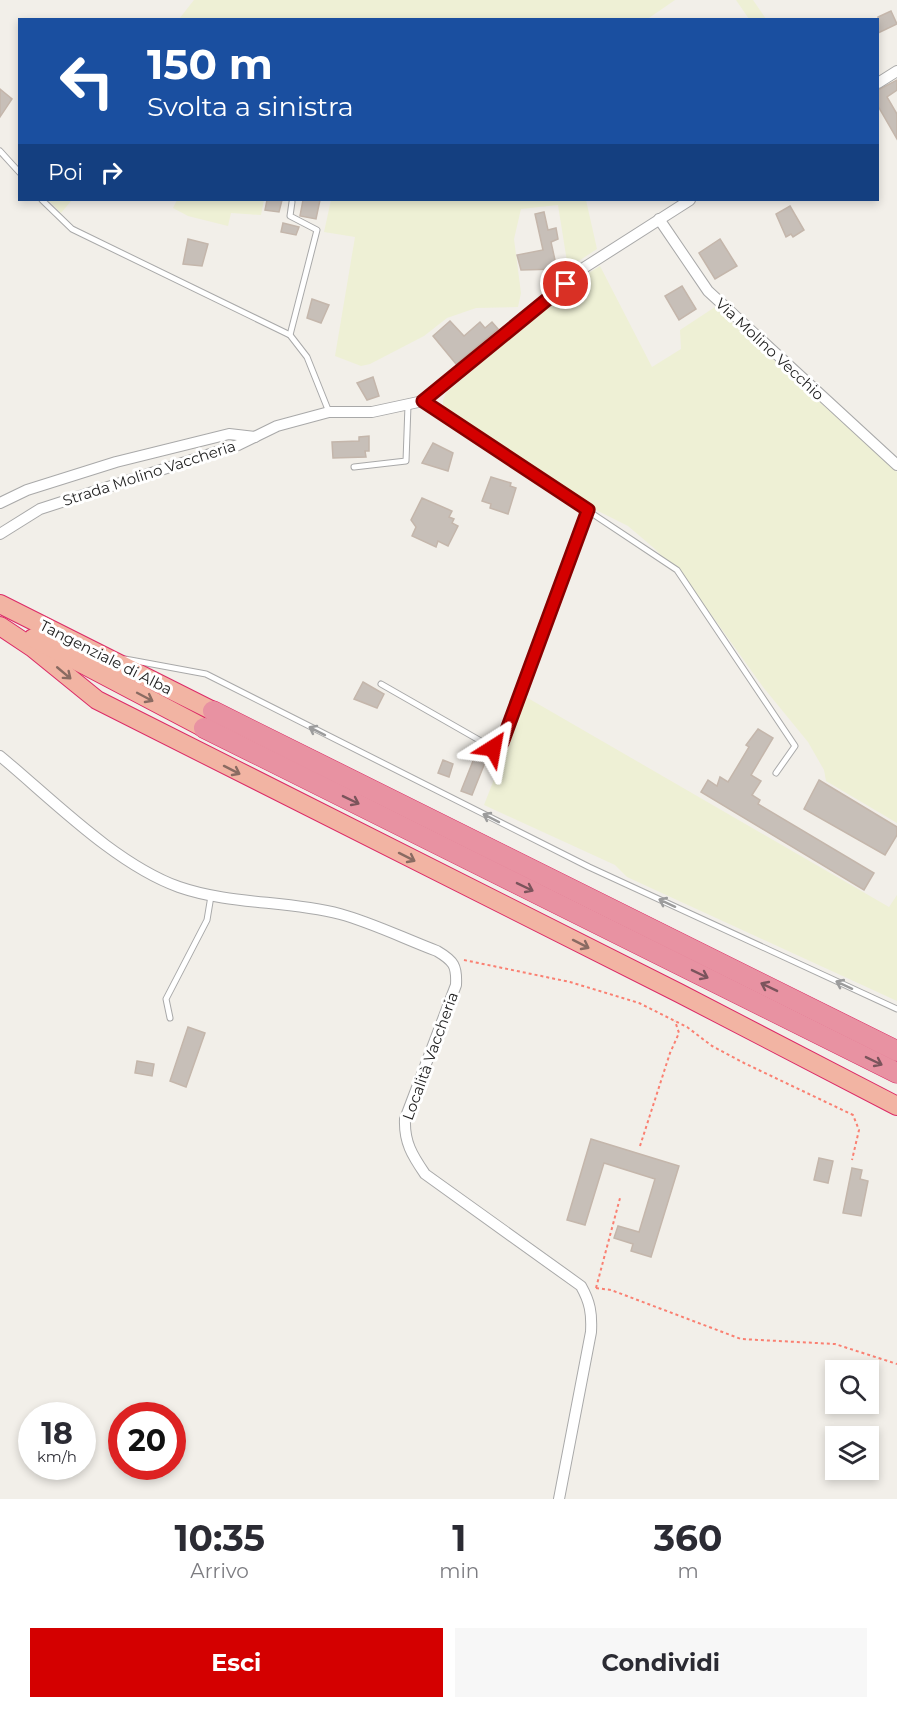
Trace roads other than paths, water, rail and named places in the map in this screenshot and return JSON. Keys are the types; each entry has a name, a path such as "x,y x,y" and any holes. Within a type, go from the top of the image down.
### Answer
{"highway":[{"name":"Tangenziale di Alba","path":"0,604 104,656 208,719"},
{"path":"0,621 897,1051"},
{"path":"0,626 33,648 96,700 679,993 897,1106"},
{"path":"208,719 897,1072"}],"street":[{"path":"879,82 897,71"},
{"path":"255,437 277,426 329,412 372,412 423,401 582,269 688,201"},
{"name":"Via Molino Vecchio","path":"659,219 708,291 897,465"},
{"name":"Strada Molino Vaccheria","path":"0,503 27,490 116,462 229,434 255,437"},
{"name":"Strada Molino Vaccheria","path":"0,534 51,505 238,446 255,437"},
{"path":"0,756 120,856 169,882 211,896"},
{"name":"Località Vaccheria","path":"211,896 339,914 437,951 452,960 457,969 456,985 405,1119 404,1138 411,1155 425,1174 581,1286 588,1298 592,1311 591,1332 559,1499"}],"lane":[{"path":"0,151 18,171"},
{"path":"43,201 72,229 290,336 307,357 329,412"},
{"path":"290,336 317,230 290,216 291,202"},
{"path":"423,401 677,570 795,746 776,773"},
{"path":"354,467 406,461 408,405"},
{"path":"381,684 493,748 502,743 588,510"},
{"path":"104,656 160,664 206,674 589,867 897,1009"},
{"path":"170,1018 166,999 207,920 211,896"}]}
